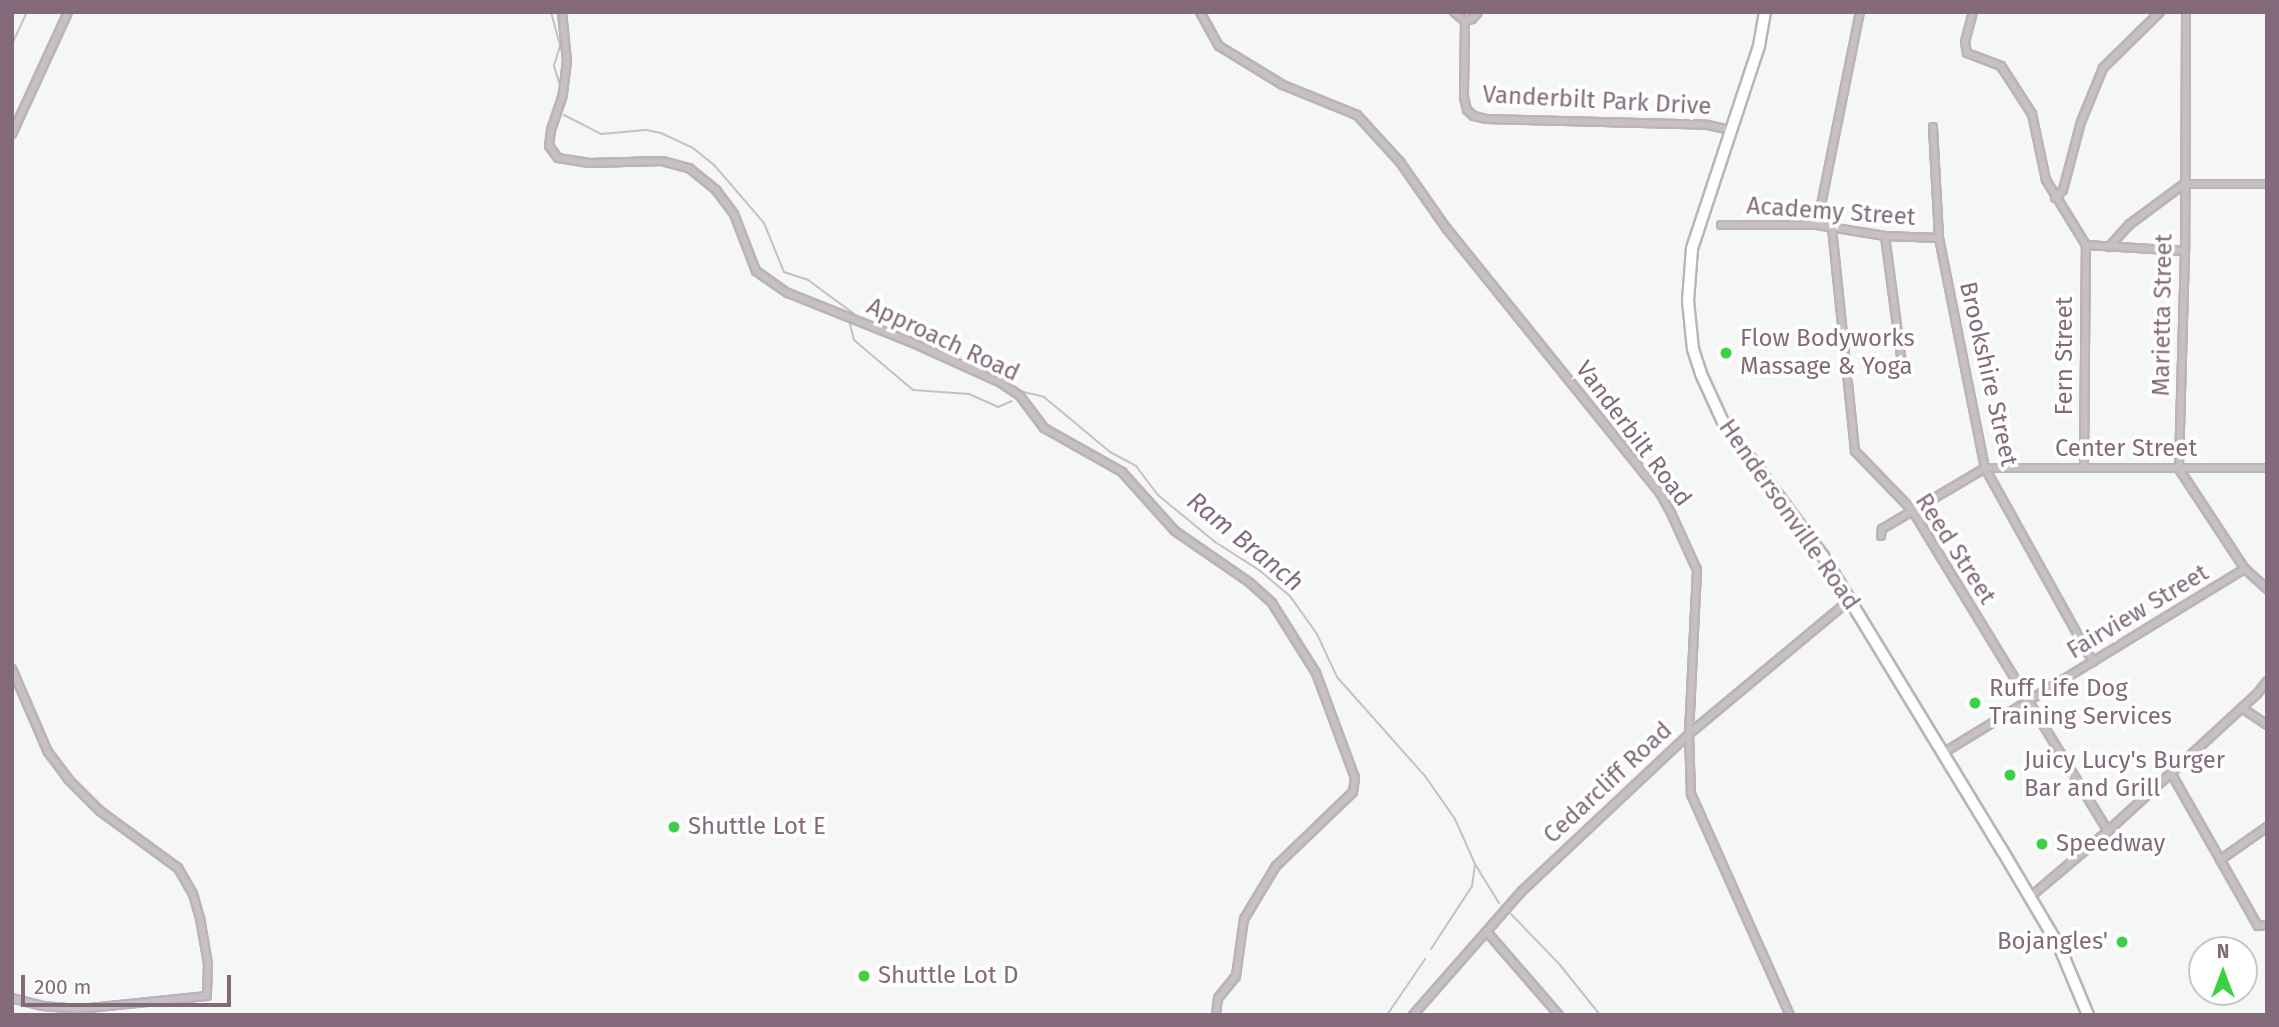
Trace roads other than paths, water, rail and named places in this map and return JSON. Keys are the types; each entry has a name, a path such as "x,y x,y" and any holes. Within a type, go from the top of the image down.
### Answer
{"main road":[{"name":"Hendersonville Road","path":"1765,12 1759,46 1692,250 1688,300 1693,349 1710,398 1723,422 1808,533 1850,600 2060,948 2088,1015"}],"street":[{"path":"12,134 68,12"},
{"name":"Approach Road","path":"562,12 567,61 563,95 551,130 550,146 558,158 590,163 662,161 689,168 716,190 734,214 756,271 788,293 913,343 1001,383 1020,396 1044,428 1122,472 1175,531 1249,582 1272,603 1316,673 1354,778 1353,792 1276,866 1244,919 1236,976 1218,998 1216,1015"},
{"name":"Vanderbilt Road","path":"1200,12 1219,46 1283,85 1357,115 1400,162 1447,229 1660,493 1697,570 1689,734 1691,794 1790,1015"},
{"path":"1454,12 1465,21 1472,19 1478,12"},
{"path":"1817,225 1860,12"},
{"path":"1973,12 1965,42 1967,52 2001,66 2032,114 2043,172 2055,198 2086,245 2185,251"},
{"path":"2055,198 2063,190 2081,122 2103,68 2161,12"},
{"name":"Marietta Street","path":"2179,469 2185,251 2186,12"},
{"name":"Vanderbilt Park Drive","path":"1465,21 1465,104 1474,116 1486,119 1708,124 1730,130"},
{"name":"Brookshire Street","path":"1933,127 1939,238 1985,468 2093,662"},
{"path":"2109,247 2130,224 2184,184 2267,184"},
{"name":"Academy Street","path":"1721,225 1817,225 1885,236 1939,238"},
{"name":"Reed Street","path":"1832,228 1855,451 1912,510 2108,831"},
{"path":"1885,236 1903,371"},
{"name":"Fern Street","path":"2084,467 2086,245"},
{"name":"Center Street","path":"1881,536 1882,529 1985,468 2267,468"},
{"path":"2179,469 2245,569 2267,589"},
{"name":"Fairview Street","path":"1942,753 2245,569"},
{"name":"Cedarcliff Road","path":"1413,1015 1522,891 1689,734 1850,600"},
{"path":"12,669 48,752 68,779 100,811 178,868 201,918 208,964 207,996 78,1009 43,1006 12,998"},
{"path":"2030,897 2108,831 2242,708 2267,681"},
{"path":"2242,708 2267,724"},
{"path":"2171,773 2220,860 2263,926"},
{"path":"2220,860 2267,827"},
{"path":"1487,932 1559,1015"}],"waterway":[{"path":"12,44 27,12"},
{"name":"Ram Branch","path":"551,12 560,46 554,66 560,86 555,107"},
{"name":"Ram Branch","path":"564,115 601,134 646,130 661,133 693,148 715,166 764,223 784,272 808,280 853,313"},
{"name":"Ram Branch","path":"850,324 854,340 913,390 969,394 998,407 1012,401"},
{"name":"Ram Branch","path":"1019,391 1044,397 1110,452 1136,466 1158,495 1215,542 1259,570 1290,596 1317,634 1337,677 1425,776 1455,819 1475,864 1499,903"},
{"path":"1431,949 1472,886 1475,865"},
{"name":"Ram Branch","path":"1511,914 1560,965 1600,1015"},
{"path":"1387,1015 1425,959"}],"place":[{"name":"Flow Bodyworks Massage & Yoga","path":"1726,353"},
{"name":"Ruff Life Dog Training Services","path":"1975,703"},
{"name":"Juicy Lucy's Burger Bar and Grill","path":"2010,775"},
{"name":"Shuttle Lot E","path":"674,827"},
{"name":"Speedway","path":"2042,844"},
{"name":"Bojangles'","path":"2122,942"},
{"name":"Shuttle Lot D","path":"864,976"}]}
